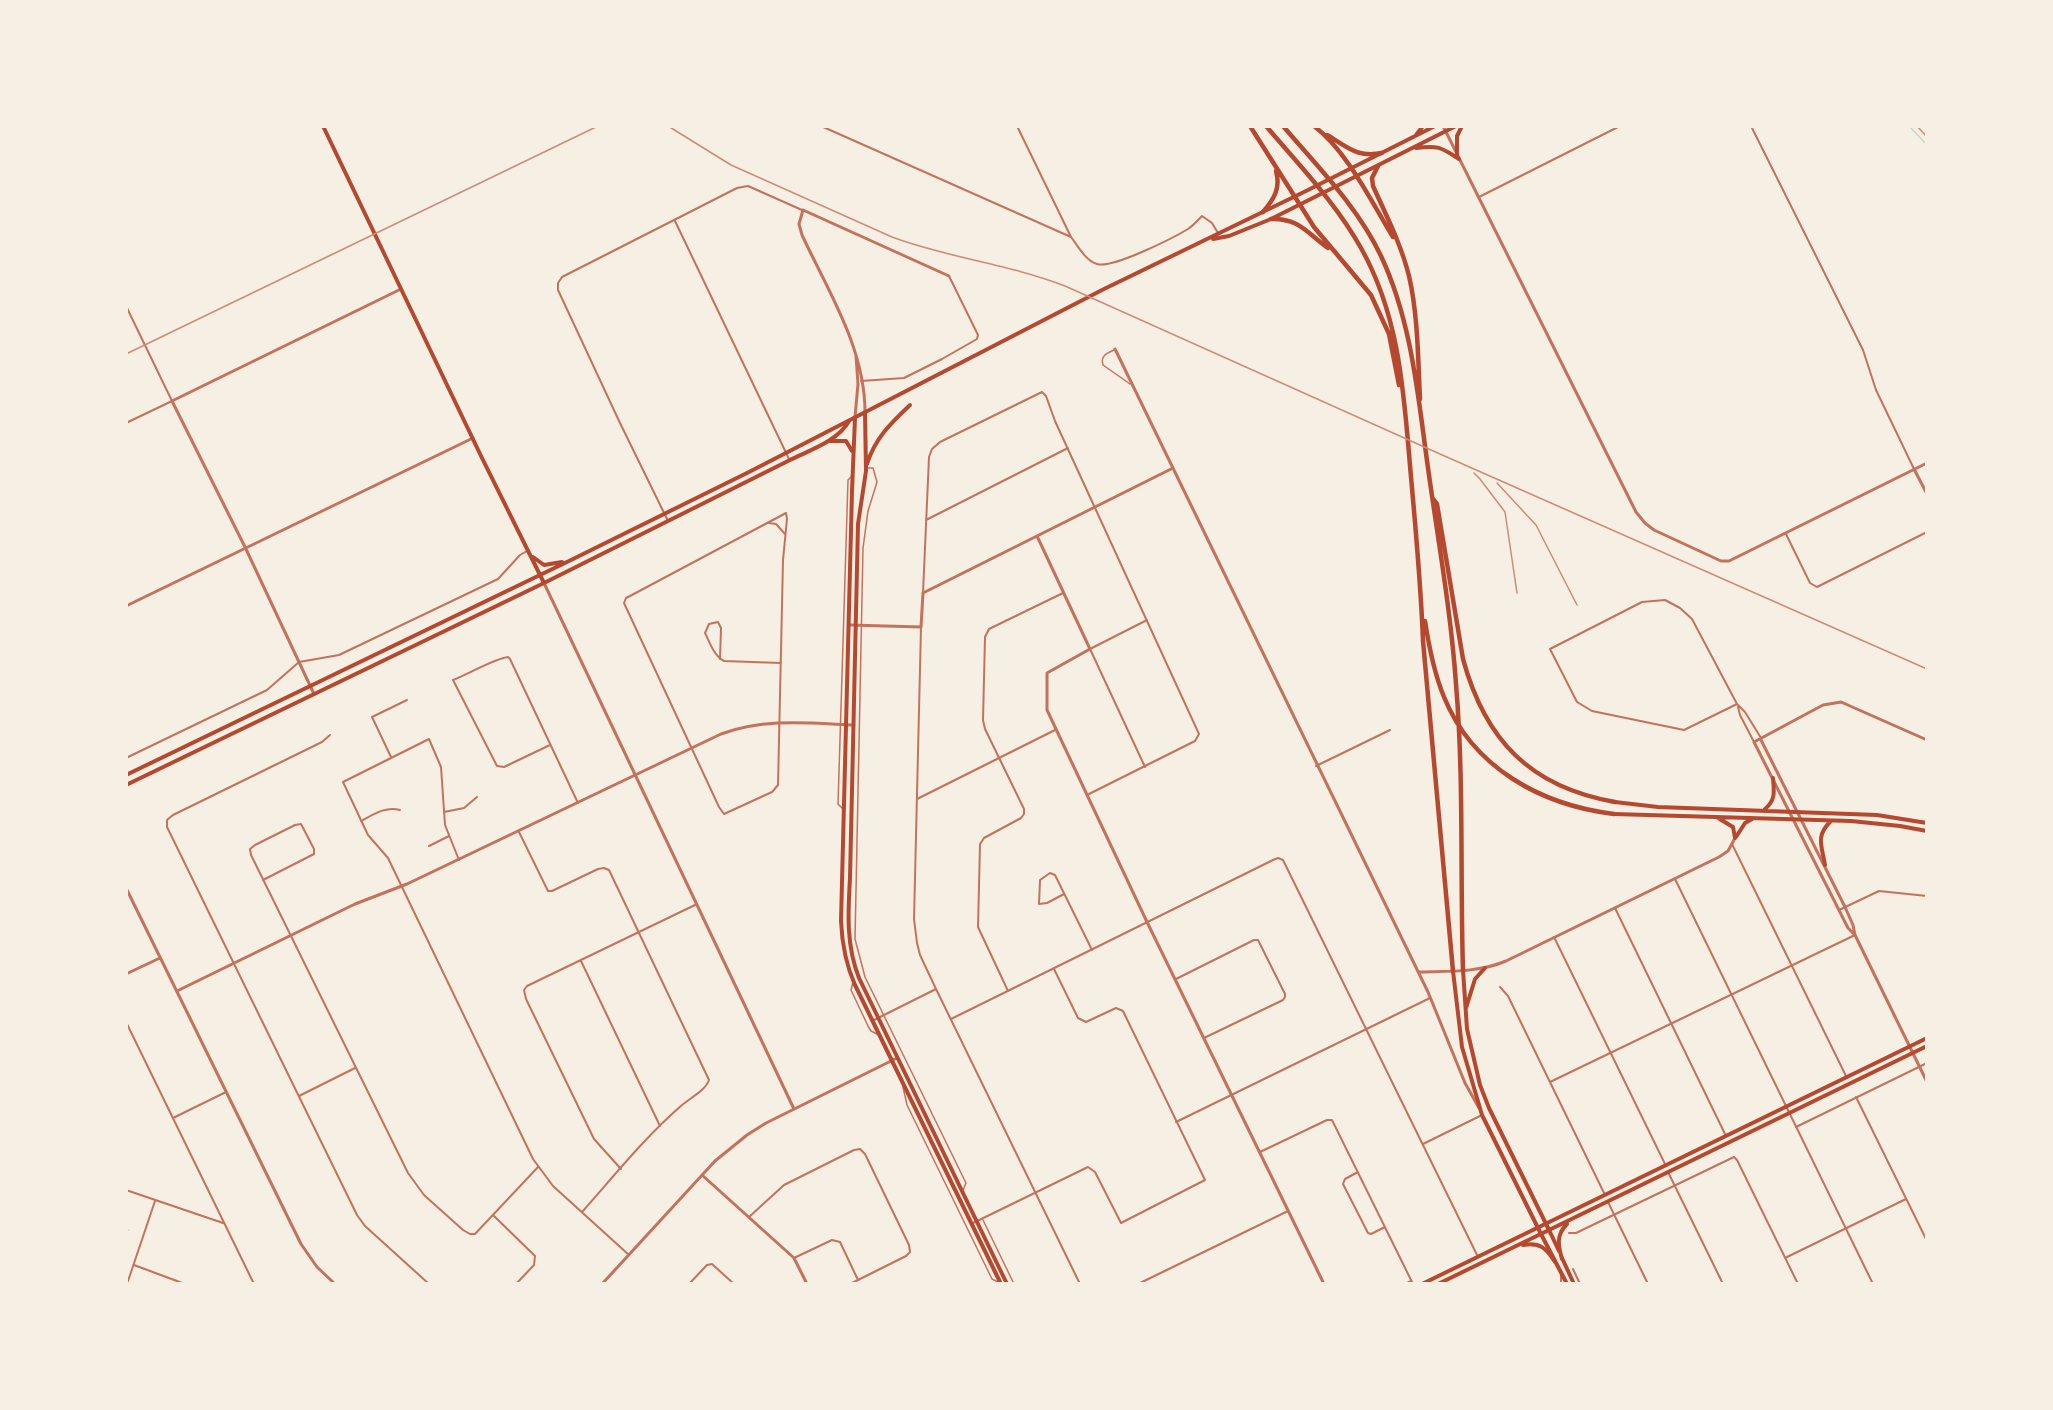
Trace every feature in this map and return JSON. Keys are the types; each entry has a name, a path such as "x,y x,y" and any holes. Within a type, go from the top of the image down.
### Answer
{"highway":[{"path":"1250,126 1314,227 1362,284 1380,313 1392,348 1405,411"},
{"path":"1266,126 1332,205 1361,247 1384,296 1397,347 1428,642 1437,679 1452,715 1467,738 1502,773 1522,786 1568,805 1614,814"},
{"path":"1283,126 1349,205 1370,234 1398,298 1408,336 1453,643 1460,751 1463,970"},
{"path":"1316,127 1337,147 1400,249"},
{"path":"1316,127 1356,152 1365,155 1382,153"},
{"path":"1263,212 1273,199 1278,183 1273,163"},
{"path":"1378,166 1372,178 1373,186 1409,276 1414,306 1422,429"},
{"path":"1271,219 1284,220 1302,226 1333,251"},
{"path":"1432,498 1437,504 1463,659 1469,683 1484,717 1510,752 1544,778 1574,792 1614,802"},
{"path":"1422,598 1423,641 1453,971"}],"main road":[{"path":"323,126 544,583"},
{"path":"1414,137 1423,126"},
{"path":"1220,236 1435,126"},
{"path":"126,775 569,561 849,421 1104,289 1210,239 1271,219 1456,126"},
{"path":"1458,157 1457,136 1462,126"},
{"path":"1412,149 1437,146 1458,157"},
{"path":"866,468 881,434 910,405"},
{"path":"866,412 866,468 858,524 846,724 842,927 846,959 853,981 872,1021 1000,1283"},
{"path":"855,417 852,475 854,725 847,921 855,968 1007,1284"},
{"path":"126,785 544,583 826,442 843,430 849,421"},
{"path":"826,442 846,441 853,455"},
{"path":"530,552 544,565 569,561"},
{"path":"1764,810 1773,800 1773,778"},
{"path":"1614,802 1658,807 1877,815 1927,823"},
{"path":"1614,814 1832,820 1886,824 1927,831"},
{"path":"1716,817 1733,827 1735,838"},
{"path":"1735,838 1745,823 1755,818"},
{"path":"1825,865 1820,844 1821,834 1832,820"},
{"path":"1465,1012 1475,979 1485,968"},
{"path":"1463,970 1469,1042 1484,1096 1574,1284"},
{"path":"1453,971 1462,1047 1482,1114 1567,1284"},
{"path":"1422,1284 1927,1038"},
{"path":"1438,1284 1927,1046"},
{"path":"1562,1259 1558,1244 1559,1236 1564,1226 1577,1216"},
{"path":"1516,1246 1538,1244 1547,1250 1556,1262"}],"street":[{"path":"821,126 1071,237"},
{"path":"1017,126 1071,237 1092,262 1103,265 1154,248 1191,227 1202,216 1212,223 1220,236"},
{"path":"1443,126 1636,512 1654,531 1723,561 1732,561 1927,463"},
{"path":"1479,197 1620,126"},
{"path":"1751,126 1863,350 1876,390 1927,494"},
{"path":"668,521 560,296 558,283 568,274 737,188 748,186 949,276 978,335 977,339 904,378 861,381"},
{"path":"803,210 799,225 802,235 854,345 866,412"},
{"path":"675,221 790,460"},
{"path":"126,423 401,289"},
{"path":"126,306 245,547 314,694"},
{"path":"1115,350 1418,972 1465,1083 1482,1114 1423,1144"},
{"path":"855,417 861,381"},
{"path":"1080,1284 936,989 918,949 914,919 921,627 929,457 932,449 940,442 1042,392 1046,396 1199,732 1195,741 1087,795"},
{"path":"126,606 473,438"},
{"path":"927,520 1068,448"},
{"path":"923,593 1173,468"},
{"path":"786,513 788,519 785,534 778,785 776,789 728,813 721,812 625,607 626,598 769,523 786,513"},
{"path":"769,523 776,524 785,534"},
{"path":"1786,534 1810,583 1821,586 1927,532"},
{"path":"1037,536 1145,767"},
{"path":"126,758 267,690 299,662 339,655 498,579 520,555 530,552"},
{"path":"544,583 794,1109"},
{"path":"1008,991 978,927 981,840 1021,818 1024,809 982,720 986,633 1063,593"},
{"path":"1737,704 1684,730 1587,710 1577,702 1551,649 1642,602 1665,600 1680,608 1692,619 1737,704 1740,715 1848,928 1854,934 1927,1082"},
{"path":"1147,620 1047,673 1045,703 1055,730 1147,922 1324,1284"},
{"path":"720,660 721,628 718,621 709,624 705,633 720,660 781,663"},
{"path":"852,625 921,627"},
{"path":"550,745 504,767 494,764 453,680 508,657 578,803"},
{"path":"391,757 372,717 407,700"},
{"path":"1754,742 1822,705 1841,702 1927,740"},
{"path":"1737,704 1745,712 1799,812 1845,907 1853,925 1854,934"},
{"path":"177,991 355,904 459,860 692,748 737,729 778,722 854,725"},
{"path":"917,799 1055,730"},
{"path":"1316,766 1390,730"},
{"path":"330,735 322,742 182,810 167,820 168,829 360,1220 429,1284"},
{"path":"459,860 449,836 444,812 441,767 429,739 343,782 368,835 386,855 537,1167 554,1186 629,1255"},
{"path":"444,812 464,808 477,797"},
{"path":"361,821 390,808 400,810"},
{"path":"263,879 314,854 314,849 300,824 255,845 250,849 251,855 410,1178 438,1207 466,1232 472,1234 479,1231 537,1167"},
{"path":"518,831 548,891 598,869 606,869 612,875 707,1073 709,1082 660,1126 582,1212"},
{"path":"429,846 449,836"},
{"path":"1418,972 1485,968 1506,961 1721,856 1735,838"},
{"path":"1732,844 1847,1077"},
{"path":"951,1019 1280,858 1286,863 1478,1257"},
{"path":"1064,894 1047,903 1039,904 1038,895 1042,878 1050,873 1055,875 1092,950"},
{"path":"1675,879 1873,1284"},
{"path":"126,888 301,1244 317,1267 335,1284"},
{"path":"1839,910 1879,891 1927,896"},
{"path":"621,1169 598,1147 526,999 524,990 527,986 697,904"},
{"path":"1615,908 1726,1136"},
{"path":"1550,1082 1854,934"},
{"path":"1554,938 1666,1166"},
{"path":"1175,979 1258,940 1285,997 1204,1038"},
{"path":"126,974 160,958"},
{"path":"580,961 660,1126"},
{"path":"971,1224 1088,1167 1095,1172 1121,1222 1205,1180 1120,1009 1116,1008 1082,1022 1054,969"},
{"path":"1500,987 1508,996 1605,1195"},
{"path":"872,1021 936,989"},
{"path":"1176,1122 1430,998"},
{"path":"126,1023 254,1284"},
{"path":"602,1284 702,1175 725,1152 747,1135 897,1058"},
{"path":"1796,1127 1927,1063"},
{"path":"299,1096 355,1068"},
{"path":"172,1118 226,1092"},
{"path":"1856,1097 1927,1241"},
{"path":"1260,1152 1330,1119 1333,1121 1412,1282 1405,1284"},
{"path":"749,1217 784,1185 860,1149 865,1154 910,1251 906,1256 850,1284"},
{"path":"1569,1233 1576,1233 1734,1157 1798,1284"},
{"path":"1358,1172 1345,1179 1343,1184 1368,1233 1371,1234 1385,1227"},
{"path":"1668,1172 1723,1284"},
{"path":"702,1175 794,1258 807,1284"},
{"path":"126,1190 224,1224"},
{"path":"1785,1258 1906,1199"},
{"path":"127,1284 155,1200"},
{"path":"1608,1202 1648,1284"},
{"path":"1138,1284 1288,1211"},
{"path":"493,1215 532,1251 536,1258 534,1265 516,1284"},
{"path":"794,1258 836,1240 840,1242 858,1280"},
{"path":"689,1284 707,1264 712,1264 734,1284"},
{"path":"134,1265 185,1284"},
{"path":"1573,1269 1580,1284"},
{"path":"1561,1273 1561,1284"}],"lane":[{"path":"1115,350 1104,356 1103,365 1133,386"},
{"path":"866,468 873,468 877,482 864,531 854,927 861,965 966,1183 962,1191"},
{"path":"845,811 838,804 839,724 848,480 852,475"},
{"path":"843,625 852,625"},
{"path":"853,981 851,990 868,1026 873,1032 879,1034"},
{"path":"903,1083 907,1105 992,1279 1000,1283"},
{"path":"982,1218 1014,1284"}],"waterway":[{"path":"1909,126 1927,145"}],"railway":[{"path":"126,354 598,126"},
{"path":"668,126 731,165 892,237 1044,278 1065,286 1927,669"},
{"path":"1917,126 1927,137"},
{"path":"1474,473 1505,512 1517,593"},
{"path":"1497,483 1536,525 1577,605"}]}
